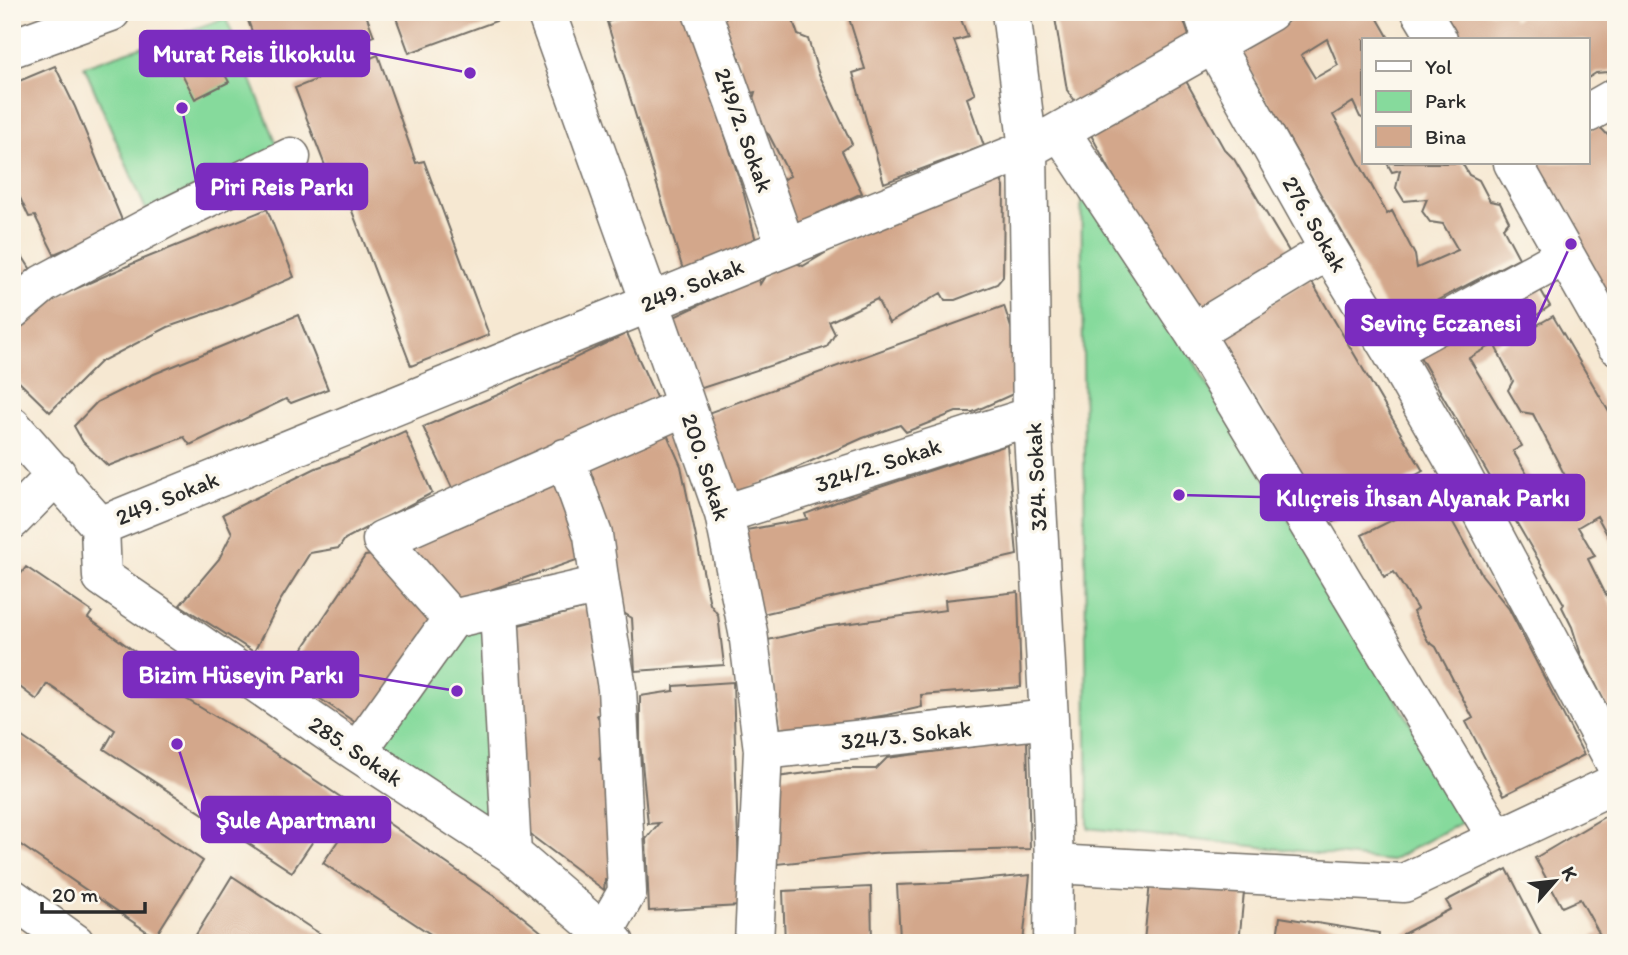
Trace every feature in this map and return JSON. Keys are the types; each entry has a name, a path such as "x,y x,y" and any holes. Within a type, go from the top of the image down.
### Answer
{"street":[{"path":"12,48 111,12"},
{"name":"200. Sokak","path":"546,12 724,514 748,632 763,750 754,943"},
{"name":"249/2. Sokak","path":"702,12 786,247"},
{"name":"324. Sokak","path":"1011,12 1044,140 1032,416 1049,719 1054,864 1053,943"},
{"name":"249. Sokak","path":"100,526 1044,140 1208,28 1270,12"},
{"path":"1421,12 1437,38"},
{"name":"276. Sokak","path":"1208,28 1329,250 1458,468 1616,765"},
{"path":"1590,112 1616,97"},
{"path":"1044,140 1194,333 1497,838"},
{"path":"12,310 43,284 170,216 291,157"},
{"path":"1514,164 1616,345"},
{"path":"1194,333 1329,250"},
{"path":"1391,351 1564,256"},
{"path":"452,619 382,540 686,406"},
{"name":"324/2. Sokak","path":"724,514 1032,416"},
{"path":"12,426 100,526"},
{"path":"565,458 593,535 617,688 627,892 609,938"},
{"path":"12,520 57,474"},
{"name":"285. Sokak","path":"100,526 102,577 357,752 512,854 609,938"},
{"path":"357,752 452,619 600,585"},
{"path":"499,609 512,854"},
{"name":"324/3. Sokak","path":"763,750 1049,719"},
{"path":"1054,864 1404,883 1616,783"},
{"path":"12,898 75,943"}],"green space":[{"path":"226,18 279,149 146,210 84,66"},
{"path":"1081,172 1468,819 1390,861 1088,828"},
{"path":"493,617 505,831 375,754 459,628"}],"building":[{"path":"245,12 365,12 374,36 267,74"},
{"path":"394,12 518,12 518,13 409,53"},
{"path":"636,12 686,12 744,194 757,245 684,273 607,22"},
{"path":"719,12 790,12 798,35 808,39 818,72 852,144 842,151 862,193 792,226 773,184 790,176 751,106 755,92 746,94 737,81 740,58 732,52"},
{"path":"847,12 958,12 968,37 954,41 975,94 967,98 984,146 884,183 853,73 865,69"},
{"path":"1054,12 1181,12 1190,39 1079,106 1067,90"},
{"path":"1303,12 1374,12 1389,38 1362,38 1362,118 1353,102 1333,115 1387,214 1392,211 1415,255 1417,268 1458,250 1443,224 1430,222 1422,211 1427,199 1404,201 1396,188 1400,170 1392,172 1388,164 1463,164 1469,175 1479,180 1490,201 1500,203 1509,221 1503,228 1519,258 1394,323 1239,51","holes":["1327,39 1338,65 1315,78 1301,55"]},
{"path":"1442,12 1509,12 1514,20 1527,12 1616,12 1616,66 1608,72 1590,77 1590,38 1456,38"},
{"path":"210,47 229,82 195,99 177,64"},
{"path":"378,55 416,163 424,161 489,335 411,366 344,190 336,194 295,88"},
{"path":"55,66 124,225 54,254 35,216 29,217 12,181 12,84"},
{"path":"1186,81 1224,149 1234,159 1293,258 1196,314 1129,205 1091,135"},
{"path":"1599,126 1616,144 1616,318 1531,164 1590,164 1590,131"},
{"path":"996,169 1004,187 1003,277 997,284 955,300 945,300 941,293 889,323 877,299 829,322 835,334 827,347 693,391 668,320 758,277 760,284 771,267 790,260 803,266 847,240"},
{"path":"267,209 294,277 220,309 168,327 100,362 50,412 12,375 12,330 57,297"},
{"path":"12,240 33,273 12,281"},
{"path":"1310,279 1423,471 1330,524 1217,337"},
{"path":"1535,280 1550,306 1469,358 1522,446 1513,451 1547,507 1574,493 1533,414 1521,412 1508,390 1513,381 1496,348 1553,316 1616,424 1616,560 1612,553 1615,549 1597,516 1578,527 1595,556 1588,559 1616,615 1616,725 1581,655 1562,607 1564,604 1416,350"},
{"path":"1004,306 1013,334 1013,394 973,412 956,412 906,432 900,425 863,438 733,496 705,414"},
{"path":"298,315 328,389 291,403 286,399 190,445 184,437 108,466 83,442 74,426 97,402 154,374"},
{"path":"627,333 660,406 534,460 527,455 453,490 423,427 500,394"},
{"path":"663,425 681,466 710,604 718,615 724,665 635,671 632,618 622,612 576,462"},
{"path":"405,431 432,493 345,539 339,548 310,553 280,601 254,652 180,605 219,559 232,533 223,514 316,468 353,455"},
{"path":"1007,445 1017,555 758,615 741,531 807,519 805,514 847,498"},
{"path":"562,476 591,555 493,589 453,608 406,540"},
{"path":"1439,497 1482,575 1509,609 1584,755 1504,795 1466,722 1473,718 1436,647 1428,641 1413,612 1417,609 1394,572 1384,577 1362,535"},
{"path":"381,554 440,619 362,727 285,675 365,556"},
{"path":"26,567 92,612 88,618 154,665 147,676 252,738 342,798 292,872 104,749 115,730 47,684 37,700 12,681 12,586"},
{"path":"1018,592 1021,687 921,695 922,707 841,723 780,729 768,640 823,627 946,610 945,600"},
{"path":"594,606 604,714 597,715 606,732 606,751 599,759 609,769 616,881 605,880 604,890 524,830 511,627"},
{"path":"733,682 740,906 649,911 646,839 659,823 648,824 640,742 640,696 674,691 674,686"},
{"path":"12,730 203,861 155,937 12,839"},
{"path":"1027,739 1030,849 881,853 777,864 777,777 838,769 876,769 887,758"},
{"path":"362,805 517,912 555,943 444,943 323,863"},
{"path":"1616,810 1616,943 1585,943 1584,941 1599,933 1580,899 1562,907 1535,858"},
{"path":"1507,869 1545,943 1407,943 1403,934 1451,909 1446,901"},
{"path":"1030,875 1023,943 903,943 900,938 897,885"},
{"path":"232,876 311,928 335,943 191,943"},
{"path":"1150,883 1244,892 1239,943 1144,941"},
{"path":"871,887 872,943 785,943 783,891"},
{"path":"1280,917 1379,933 1378,943 1276,943"}],"place":[{"name":"Murat Reis İlkokulu","path":"470,73"},
{"name":"Piri Reis Parkı","path":"182,108"},
{"name":"Sevinç Eczanesi","path":"1571,244"},
{"name":"Kılıçreis İhsan Alyanak Parkı","path":"1179,495"},
{"name":"Bizim Hüseyin Parkı","path":"457,691"},
{"name":"Şule Apartmanı","path":"177,744"}]}
